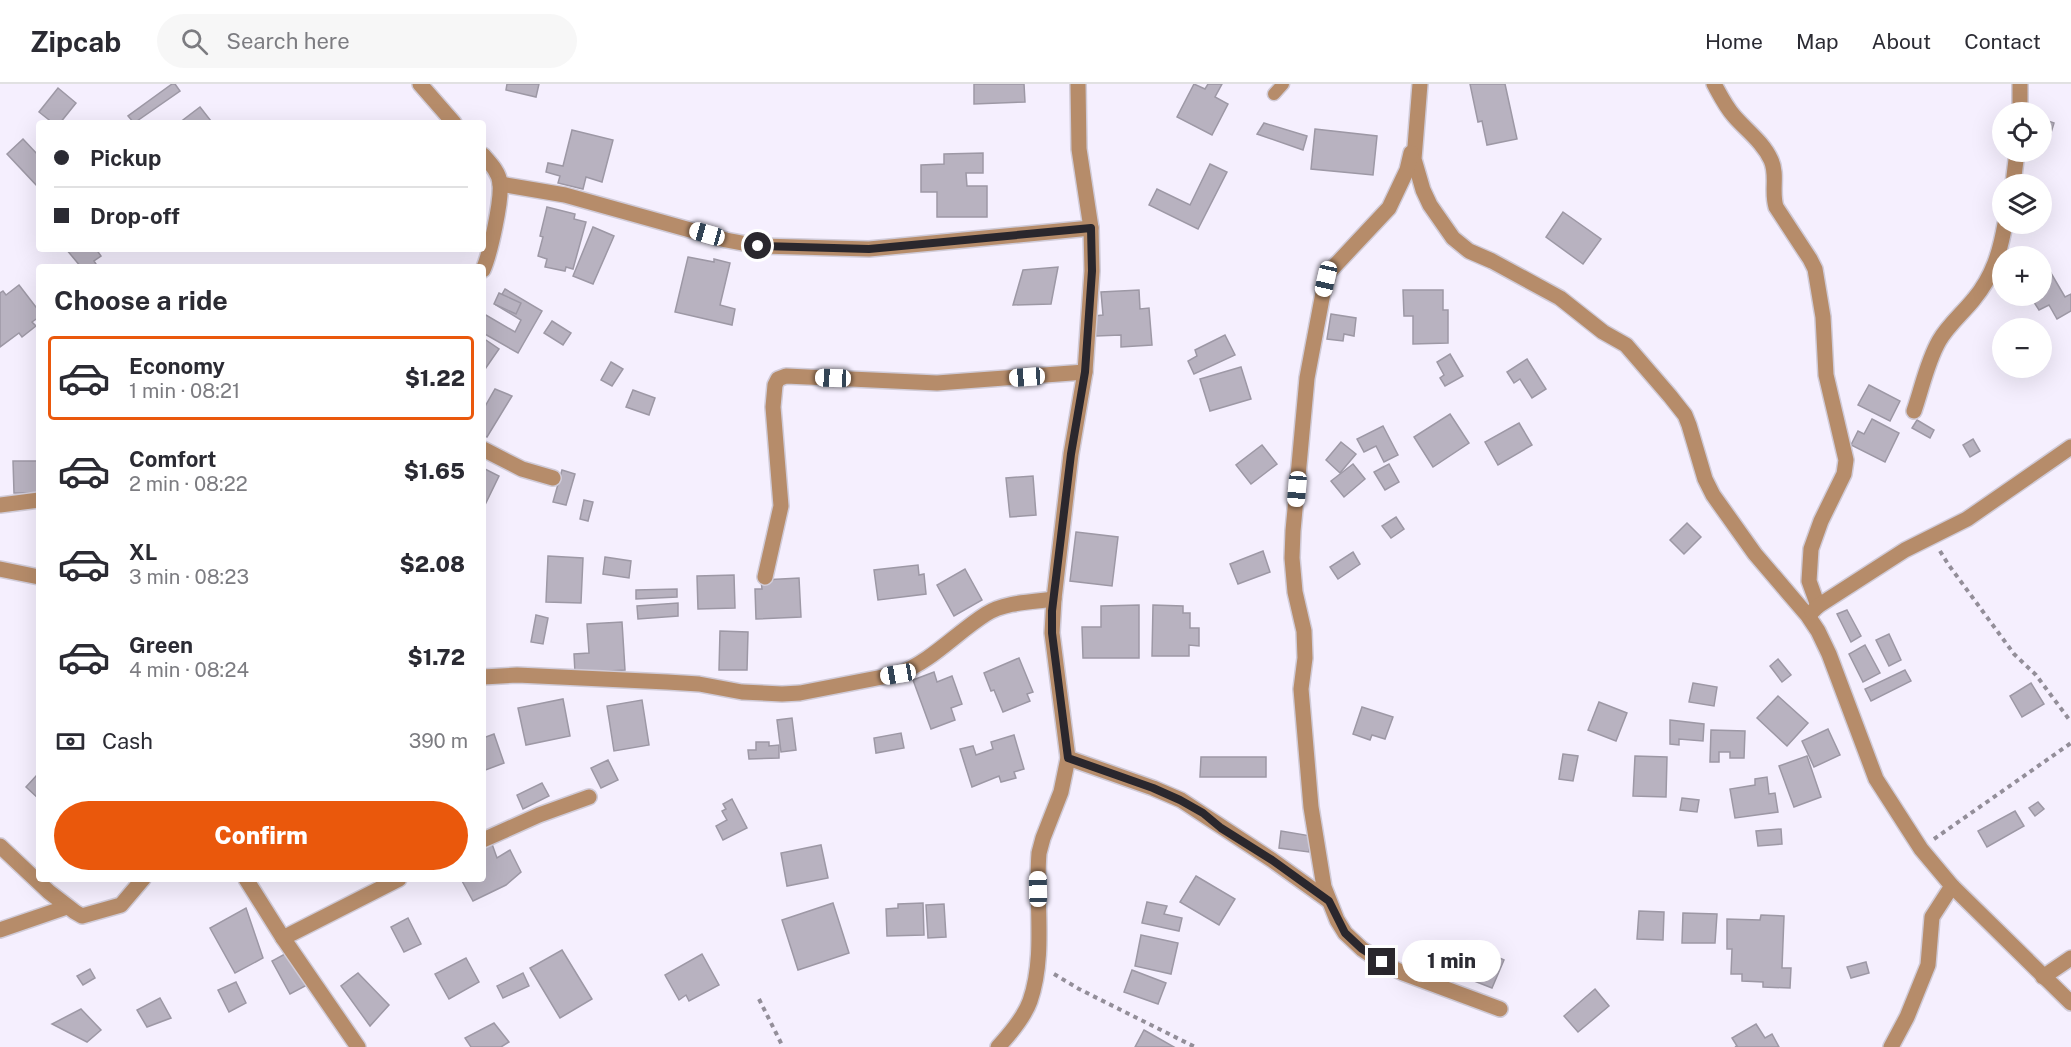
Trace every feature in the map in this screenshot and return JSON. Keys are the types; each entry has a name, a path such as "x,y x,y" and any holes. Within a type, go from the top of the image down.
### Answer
{"street":[{"path":"420,84 451,120"},
{"path":"998,1047 1029,1003 1037,964 1039,853 1061,792 1068,758 1052,633 1071,454 1085,372 1092,271 1091,228 1079,149 1078,84"},
{"path":"1420,84 1414,159 1430,205 1453,238 1469,251 1560,298 1603,332 1626,345 1685,415 1713,495 1755,554 1813,611"},
{"path":"1714,84 1728,108 1770,158 1774,169 1776,207 1810,259 1818,279 1827,375 1846,460 1844,474 1821,521 1811,549 1809,581 1818,631 1829,654 1876,780 1921,849 1952,886 2071,1003"},
{"path":"2020,84 2020,102"},
{"path":"1415,138 1407,170 1389,208 1329,272 1307,378 1292,558 1295,592 1304,631 1305,658 1301,689 1311,807 1321,877 1329,901 1345,933 1362,949 1403,973 1500,1009"},
{"path":"485,264 494,229 500,184 495,170 486,160"},
{"path":"500,184 565,195 726,240 758,246 869,249 1091,228"},
{"path":"1914,411 1938,343 1974,299 1990,275 1999,256 2004,234"},
{"path":"765,577 781,506 773,407 775,385 780,377 937,383 1085,372"},
{"path":"1813,611 1905,550 1967,519 2071,447"},
{"path":"486,450 522,469 553,478"},
{"path":"0,505 36,500"},
{"path":"0,569 36,577"},
{"path":"486,677 517,675 667,682 699,684 742,692 800,693 903,672 948,644 993,610 1054,599"},
{"path":"1068,758 1180,800 1272,860 1329,901"},
{"path":"486,839 539,815 589,797"},
{"path":"0,846 36,880"},
{"path":"38,882 67,907 82,916 116,907 130,896 141,882"},
{"path":"248,882 283,938 358,1047"},
{"path":"283,938 393,882"},
{"path":"1891,1047 1907,1017 1928,965 1932,917 1952,886"},
{"path":"0,930 67,907"},
{"path":"2043,977 2071,958"}],"lane":[{"path":"1274,94 1283,84"}],"path":[{"path":"1933,537 1948,564 2014,654 2036,675 2071,722"},
{"path":"1921,849 2071,743"},
{"path":"1037,964 1080,989 1195,1047"},
{"path":"759,999 783,1047"}],"building":[{"path":"172,84 175,84 180,91 138,120 131,120 128,116"},
{"path":"507,84 539,84 536,97 506,90"},
{"path":"974,84 1024,84 1025,102 974,104"},
{"path":"1194,84 1205,89 1208,84 1222,84 1215,97 1228,104 1212,135 1177,117"},
{"path":"1470,84 1505,84 1517,139 1487,145 1482,121 1478,122"},
{"path":"58,88 76,103 62,120 49,120 39,112"},
{"path":"200,107 210,120 183,120"},
{"path":"1264,123 1307,136 1303,150 1257,134"},
{"path":"1315,129 1377,136 1373,175 1311,169"},
{"path":"572,130 613,140 602,182 586,177 583,189 558,183 560,176 546,172 548,163 563,166"},
{"path":"23,139 36,153 36,185 7,154"},
{"path":"983,153 983,173 966,173 967,186 987,186 987,217 937,217 937,192 921,192 921,165 944,164 944,154"},
{"path":"1210,164 1227,172 1198,229 1149,205 1157,189 1190,205"},
{"path":"547,207 575,214 574,219 586,222 573,269 566,267 565,271 545,267 547,259 538,256"},
{"path":"1563,212 1601,239 1583,264 1546,237"},
{"path":"593,227 614,236 593,284 573,276"},
{"path":"68,252 98,252 101,256 94,261 96,264 78,264"},
{"path":"688,257 730,263 720,305 735,309 732,325 675,312"},
{"path":"1058,267 1051,304 1013,305 1023,270"},
{"path":"2052,275 2065,297 2071,294 2071,311 2057,319 2050,306 2052,306"},
{"path":"19,285 36,307 36,319 32,322 36,326 22,337 19,333 0,347 0,293 3,291 6,295"},
{"path":"505,289 542,311 518,353 486,335 486,315 515,332 521,320 496,305"},
{"path":"1139,290 1140,309 1149,308 1152,345 1121,347 1121,335 1096,336 1094,316 1103,315 1101,292"},
{"path":"1403,290 1443,290 1443,310 1448,310 1448,343 1413,344 1413,316 1404,316"},
{"path":"499,293 521,303 516,314 494,304"},
{"path":"1331,314 1356,318 1354,336 1344,334 1343,341 1327,339"},
{"path":"552,321 571,333 563,345 544,333"},
{"path":"1225,335 1235,355 1194,374 1188,361 1197,356 1195,350"},
{"path":"486,340 499,349 486,368"},
{"path":"1450,354 1463,376 1445,386 1440,378 1444,375 1437,362"},
{"path":"1527,359 1546,389 1532,398 1520,379 1514,383 1507,372"},
{"path":"611,362 623,369 612,386 601,380"},
{"path":"1241,367 1251,399 1210,411 1200,379"},
{"path":"1869,385 1900,401 1890,421 1858,405"},
{"path":"495,389 512,396 487,437 486,436 486,405"},
{"path":"633,390 655,398 649,415 626,407"},
{"path":"1450,414 1469,443 1433,467 1414,437"},
{"path":"1872,419 1899,433 1885,462 1851,445 1858,431 1864,434"},
{"path":"1917,420 1934,430 1930,438 1912,428"},
{"path":"1519,423 1532,445 1498,465 1485,442"},
{"path":"1383,426 1398,455 1384,462 1376,446 1364,452 1357,439"},
{"path":"1973,439 1980,451 1970,457 1963,445"},
{"path":"1341,442 1356,454 1340,473 1326,460"},
{"path":"1262,445 1277,464 1251,484 1236,465"},
{"path":"13,461 36,461 36,493 14,493"},
{"path":"1353,464 1365,479 1344,497 1331,481"},
{"path":"1389,464 1399,482 1385,490 1374,472"},
{"path":"486,470 499,476 486,503"},
{"path":"562,470 575,474 566,505 553,502"},
{"path":"1033,476 1036,515 1010,517 1006,478"},
{"path":"584,500 593,502 588,521 580,519"},
{"path":"1396,517 1404,529 1391,538 1382,526"},
{"path":"1687,523 1701,537 1684,554 1670,540"},
{"path":"1076,532 1118,537 1112,586 1070,581"},
{"path":"1263,551 1270,572 1238,584 1230,564"},
{"path":"1353,552 1360,564 1338,579 1330,567"},
{"path":"548,556 583,558 581,603 546,602"},
{"path":"605,557 631,561 629,578 603,574"},
{"path":"918,565 919,575 924,574 926,594 878,600 874,570"},
{"path":"965,569 982,600 954,616 937,585"},
{"path":"734,575 735,608 698,609 697,576"},
{"path":"799,578 801,617 756,619 755,589 762,589 761,580"},
{"path":"677,589 677,597 636,599 636,590"},
{"path":"678,603 678,616 638,619 637,606"},
{"path":"1139,605 1139,658 1083,658 1082,627 1101,627 1101,606"},
{"path":"1153,605 1183,606 1183,613 1190,613 1190,628 1199,628 1199,646 1189,645 1189,656 1152,656"},
{"path":"1847,610 1861,636 1851,642 1837,614"},
{"path":"536,615 548,618 543,644 531,642"},
{"path":"622,622 625,670 575,673 574,654 589,653 587,624"},
{"path":"720,631 748,632 747,670 719,670"},
{"path":"1889,634 1901,660 1889,666 1876,640"},
{"path":"1865,645 1880,673 1863,682 1849,654"},
{"path":"1019,658 1033,692 1027,694 1030,701 1003,712 984,673"},
{"path":"1778,659 1791,675 1782,682 1770,666"},
{"path":"1905,670 1911,681 1871,701 1865,689"},
{"path":"934,672 937,682 952,676 962,704 951,708 955,720 931,729 913,680"},
{"path":"1693,683 1717,687 1714,706 1689,702"},
{"path":"2031,683 2044,704 2022,717 2010,696"},
{"path":"1778,696 1808,723 1787,746 1757,718"},
{"path":"563,699 570,736 526,745 518,708"},
{"path":"642,700 649,745 614,751 607,706"},
{"path":"1599,702 1627,713 1616,741 1588,730"},
{"path":"1362,707 1393,717 1385,739 1372,735 1370,740 1353,734"},
{"path":"792,718 796,750 781,752 777,720"},
{"path":"1670,720 1704,724 1703,741 1679,739 1679,745 1670,744"},
{"path":"1828,729 1840,755 1814,767 1802,741"},
{"path":"1711,730 1745,731 1744,758 1730,758 1730,752 1719,752 1719,762 1710,762"},
{"path":"901,733 904,748 876,753 874,738"},
{"path":"494,734 504,763 486,770 486,737"},
{"path":"1014,735 1024,769 1014,772 1016,778 1001,782 999,776 972,787 960,749 973,746 976,755 993,749 991,742"},
{"path":"756,742 769,742 769,746 779,745 779,758 749,759 748,750 756,750"},
{"path":"1563,754 1578,756 1573,781 1559,779"},
{"path":"1635,756 1667,757 1666,797 1633,796"},
{"path":"1807,756 1821,797 1794,807 1779,766"},
{"path":"1201,757 1266,757 1266,777 1200,777"},
{"path":"608,760 618,780 601,788 591,768"},
{"path":"36,776 36,796 26,787"},
{"path":"1767,777 1769,794 1775,793 1778,812 1735,818 1730,789 1755,785 1755,779"},
{"path":"542,783 549,796 523,809 517,795"},
{"path":"1682,798 1699,800 1697,812 1680,810"},
{"path":"732,799 747,828 723,840 716,826 727,820 722,811 726,809 723,804"},
{"path":"2038,802 2044,809 2035,816 2029,808"},
{"path":"2015,811 2024,826 1987,847 1978,831"},
{"path":"1781,829 1782,844 1758,846 1756,831"},
{"path":"1281,831 1311,836 1309,852 1279,848"},
{"path":"492,844 497,858 510,850 521,872 506,885 473,901 463,882 486,882 486,846"},
{"path":"821,845 828,878 787,886 781,853"},
{"path":"1196,876 1235,899 1219,925 1180,902"},
{"path":"1147,902 1167,906 1164,914 1182,918 1179,931 1142,923"},
{"path":"833,903 849,953 798,970 782,920"},
{"path":"923,903 924,935 887,936 886,909 898,908 898,904"},
{"path":"944,904 946,937 928,938 926,905"},
{"path":"246,908 263,958 235,973 210,928"},
{"path":"1639,911 1664,912 1663,940 1637,939"},
{"path":"1683,913 1717,914 1715,943 1682,943"},
{"path":"1761,915 1784,916 1782,968 1791,968 1790,988 1763,987 1763,982 1742,981 1742,974 1731,974 1732,949 1727,949 1727,919 1760,920"},
{"path":"408,918 421,944 404,952 391,927"},
{"path":"1141,935 1178,943 1171,974 1135,966"},
{"path":"1472,946 1504,960 1492,988 1459,975"},
{"path":"562,950 592,999 560,1018 530,968"},
{"path":"285,954 307,985 290,994 272,961"},
{"path":"702,954 719,985 689,1001 686,995 679,1000 665,975"},
{"path":"466,958 479,982 449,999 435,974"},
{"path":"1866,962 1869,973 1851,978 1847,967"},
{"path":"90,969 95,978 83,985 77,976"},
{"path":"1132,970 1166,983 1158,1004 1124,992"},
{"path":"358,973 389,1005 370,1026 341,986"},
{"path":"523,973 529,986 503,998 497,986"},
{"path":"236,982 246,1003 229,1012 218,990"},
{"path":"1595,989 1609,1006 1578,1032 1564,1016"},
{"path":"160,998 171,1018 147,1027 137,1010"},
{"path":"81,1009 101,1030 87,1042 52,1024"},
{"path":"494,1023 509,1042 501,1047 471,1047 465,1038"},
{"path":"1756,1024 1765,1038 1772,1034 1779,1047 1735,1047 1737,1046 1732,1038"},
{"path":"1144,1030 1174,1047 1135,1047"}],"route":[{"path":"758,246 869,249 1091,228 1092,271 1085,372 1071,454 1052,611 1052,633 1068,758 1153,788 1203,813 1221,828 1272,860 1329,901 1345,933 1362,949 1382,962"}]}
